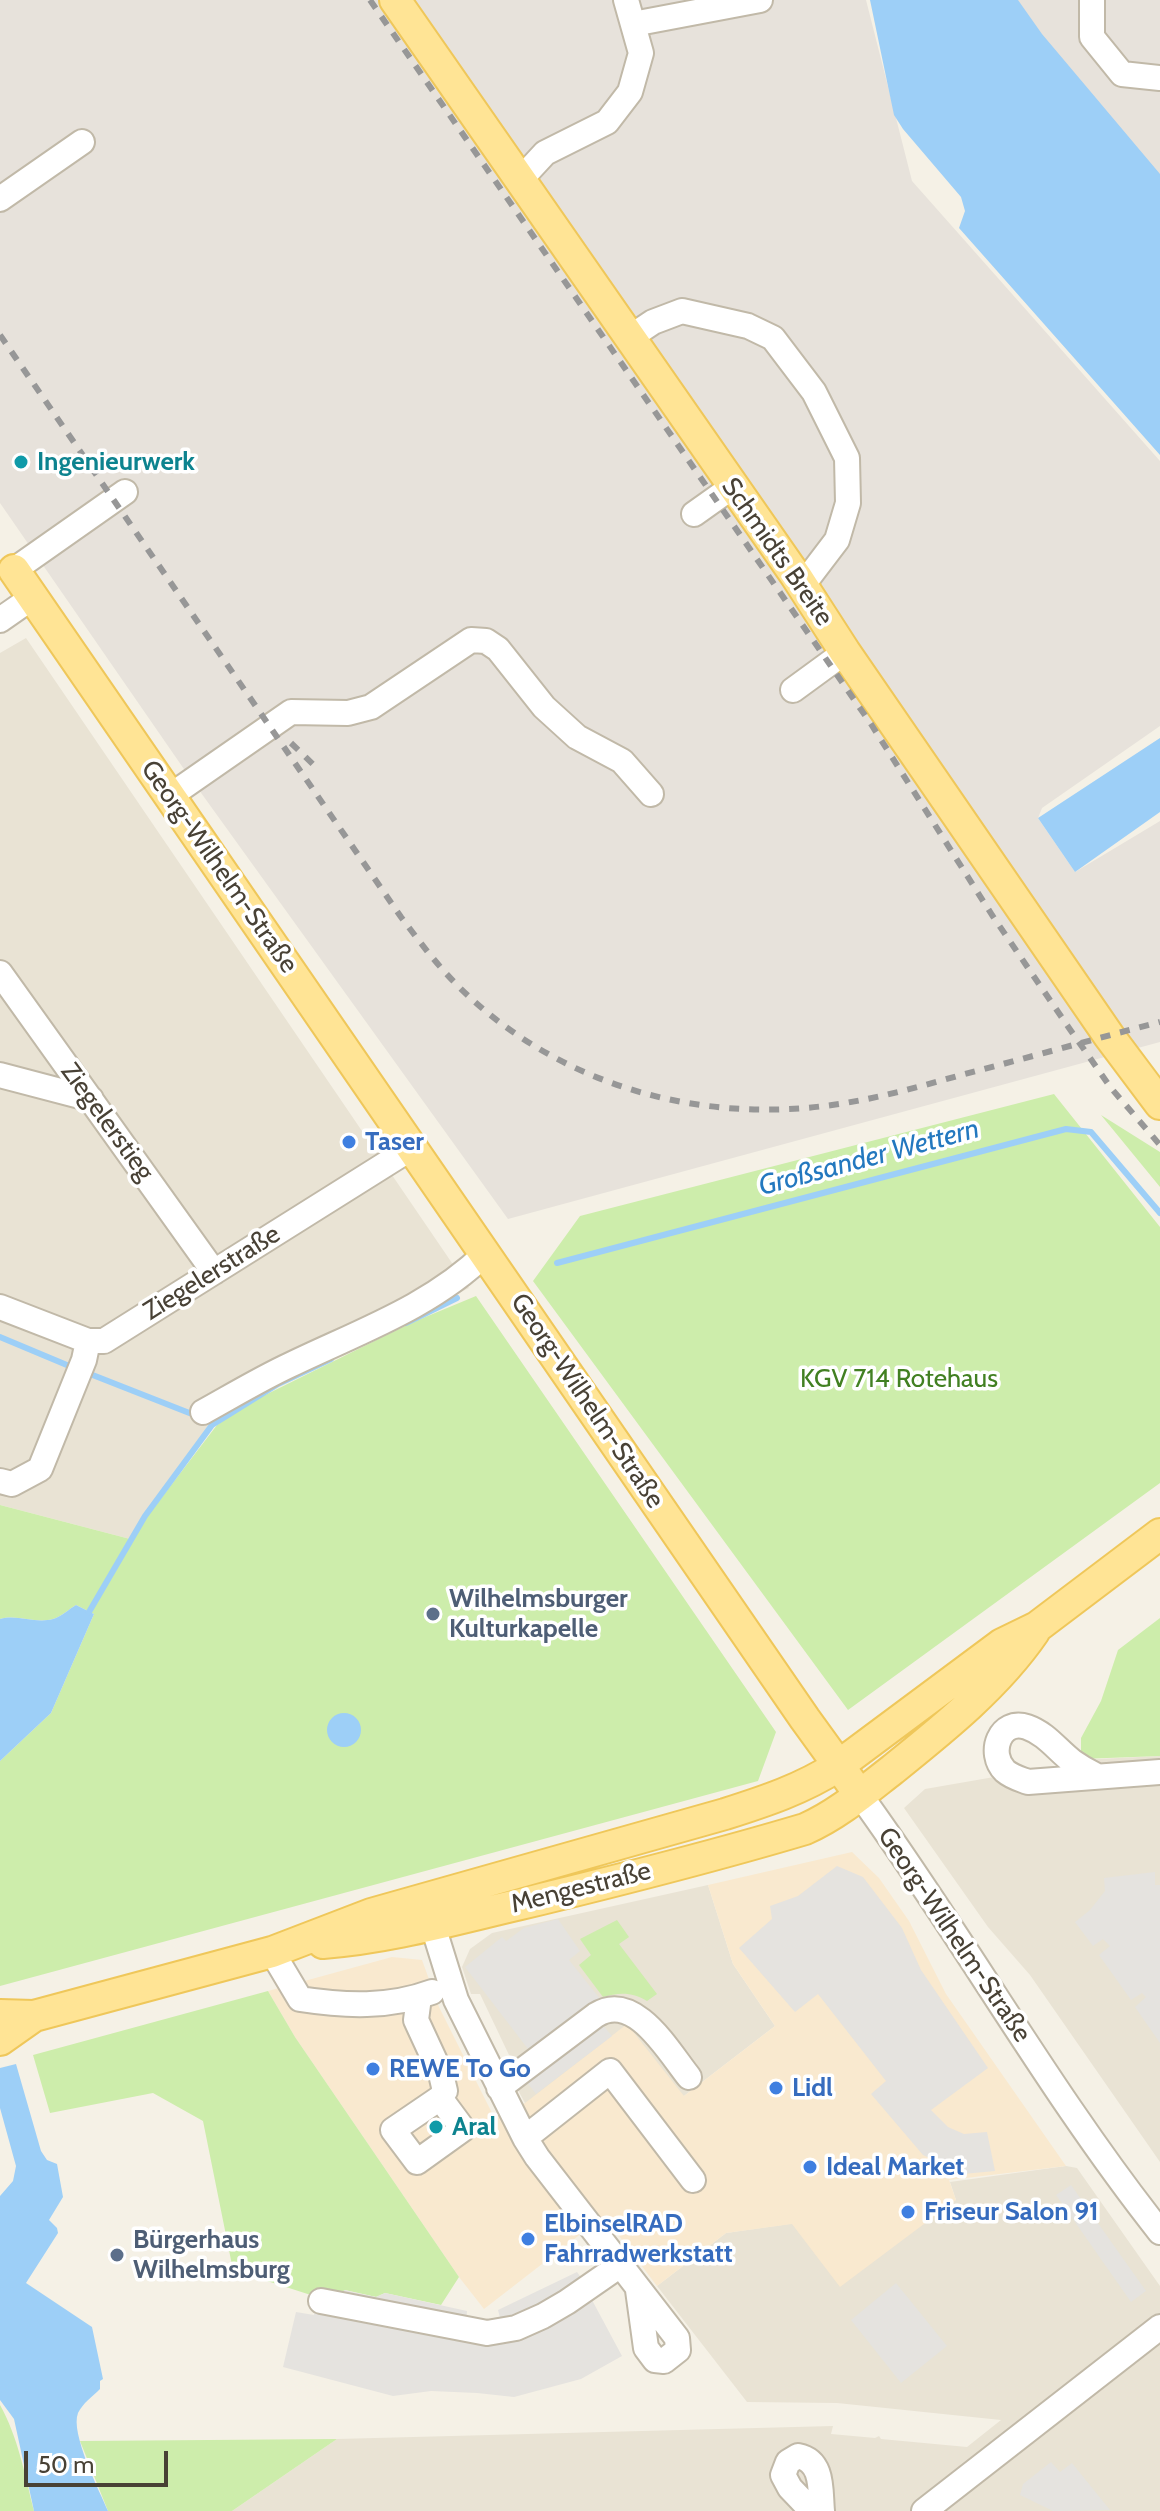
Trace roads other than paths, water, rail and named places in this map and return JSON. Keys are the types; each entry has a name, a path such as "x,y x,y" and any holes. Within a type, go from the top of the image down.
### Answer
{"main road":[{"name":"Schmidts Breite","path":"395,0 802,586 1109,1036 1160,1104"},
{"name":"Georg-Wilhelm-Straße","path":"14,570 860,1795"},
{"path":"1037,1627 1160,1534"},
{"name":"Mengestraße","path":"0,2015 34,2016 281,1949 365,1940 428,1912 768,1801 838,1766 1002,1644 1037,1627"},
{"name":"Mengestraße","path":"428,1912 607,1883 805,1829 860,1795 969,1704 1015,1659 1037,1627"},
{"name":"Mengestraße","path":"0,2040 34,2016"}],"street":[{"path":"520,180 545,153 607,122 630,92 641,53 626,0"},
{"path":"633,24 760,0"},
{"path":"1092,0 1092,37 1122,74 1160,78"},
{"path":"0,199 82,142"},
{"path":"629,338 653,322 682,311 748,326 773,338 814,392 847,458 848,503 837,540 802,586"},
{"path":"694,514 732,487"},
{"path":"14,570 125,492"},
{"path":"0,620 33,597"},
{"path":"170,796 291,712 348,713 371,707 471,640 478,639 498,649 544,707 577,737 622,761 651,794"},
{"path":"793,690 845,652"},
{"name":"Ziegelerstieg","path":"0,973 214,1272"},
{"path":"0,1075 91,1099"},
{"name":"Ziegelerstraße","path":"83,1360 104,1341 413,1147"},
{"path":"203,1412 288,1366 431,1297 486,1253"},
{"path":"0,1307 83,1360 40,1469 12,1484 0,1481"},
{"path":"1095,1775 1160,1772"},
{"name":"Georg-Wilhelm-Straße","path":"860,1795 948,1923 1059,2095 1160,2232"},
{"path":"428,1912 456,2000 525,2138 638,2290"},
{"path":"281,1949 300,1999 354,2005 406,2001 451,1985"},
{"path":"419,1997 416,2020 441,2074 445,2091 440,2098"},
{"path":"499,2088 596,2015 615,2008 638,2016 689,2077"},
{"path":"525,2138 610,2071 693,2180"},
{"path":"321,2301 487,2333 516,2328 543,2316 619,2266"},
{"path":"924,2511 1160,2327"},
{"path":"812,2511 790,2488 783,2475 784,2467 798,2456 810,2461 817,2471 822,2511"}],"water":[{"path":"870,0 1018,0 1042,34 1160,174 1160,455 959,228 965,211 961,197 894,115"},
{"path":"1160,738 1160,812 1075,872 1038,818"},
{"path":"76,1605 94,1614 51,1713 0,1761 0,1619 53,1619"},
{"path":"344,1713 356,1718 361,1730 356,1742 344,1747 332,1742 327,1730 332,1718"},
{"path":"16,2064 41,2151 47,2160 57,2164 63,2197 49,2220 58,2233 26,2283 92,2327 103,2379 100,2389 78,2413 78,2434 108,2511 34,2511 14,2419 0,2400 0,2196 13,2181 16,2166 0,2108 0,2068"}],"waterway":[{"name":"Großsander Wettern","path":"557,1263 1066,1129 1091,1132 1160,1213"},
{"name":"Großsander Wettern","path":"406,1323 457,1298"},
{"path":"0,1337 74,1368"},
{"name":"Großsander Wettern","path":"89,1612 145,1516 212,1425 278,1384 331,1359"},
{"path":"85,1372 197,1416"}],"railway":[{"path":"370,0 871,724 992,915 1069,1028 1111,1088 1160,1145"},
{"path":"0,335 408,926 459,987 498,1021 540,1049 584,1072 631,1090 680,1102 730,1108 781,1109 832,1105 881,1096 1160,1022"},
{"path":"291,743 319,770"}],"place":[{"name":"Ingenieurwerk","path":"21,462"},
{"name":"Taser","path":"349,1142"},
{"name":"Wilhelmsburger Kulturkapelle","path":"433,1614"},
{"name":"REWE To Go","path":"373,2069"},
{"name":"Lidl","path":"776,2088"},
{"name":"Aral","path":"436,2127"},
{"name":"Ideal Market","path":"810,2167"},
{"name":"Friseur Salon 91","path":"908,2212"},
{"name":"ElbinselRAD Fahrradwerkstatt","path":"528,2239"},
{"name":"Bürgerhaus Wilhelmsburg","path":"117,2255"}],"park label":[{"name":"KGV 714 Rotehaus","path":"899,1379"}]}
